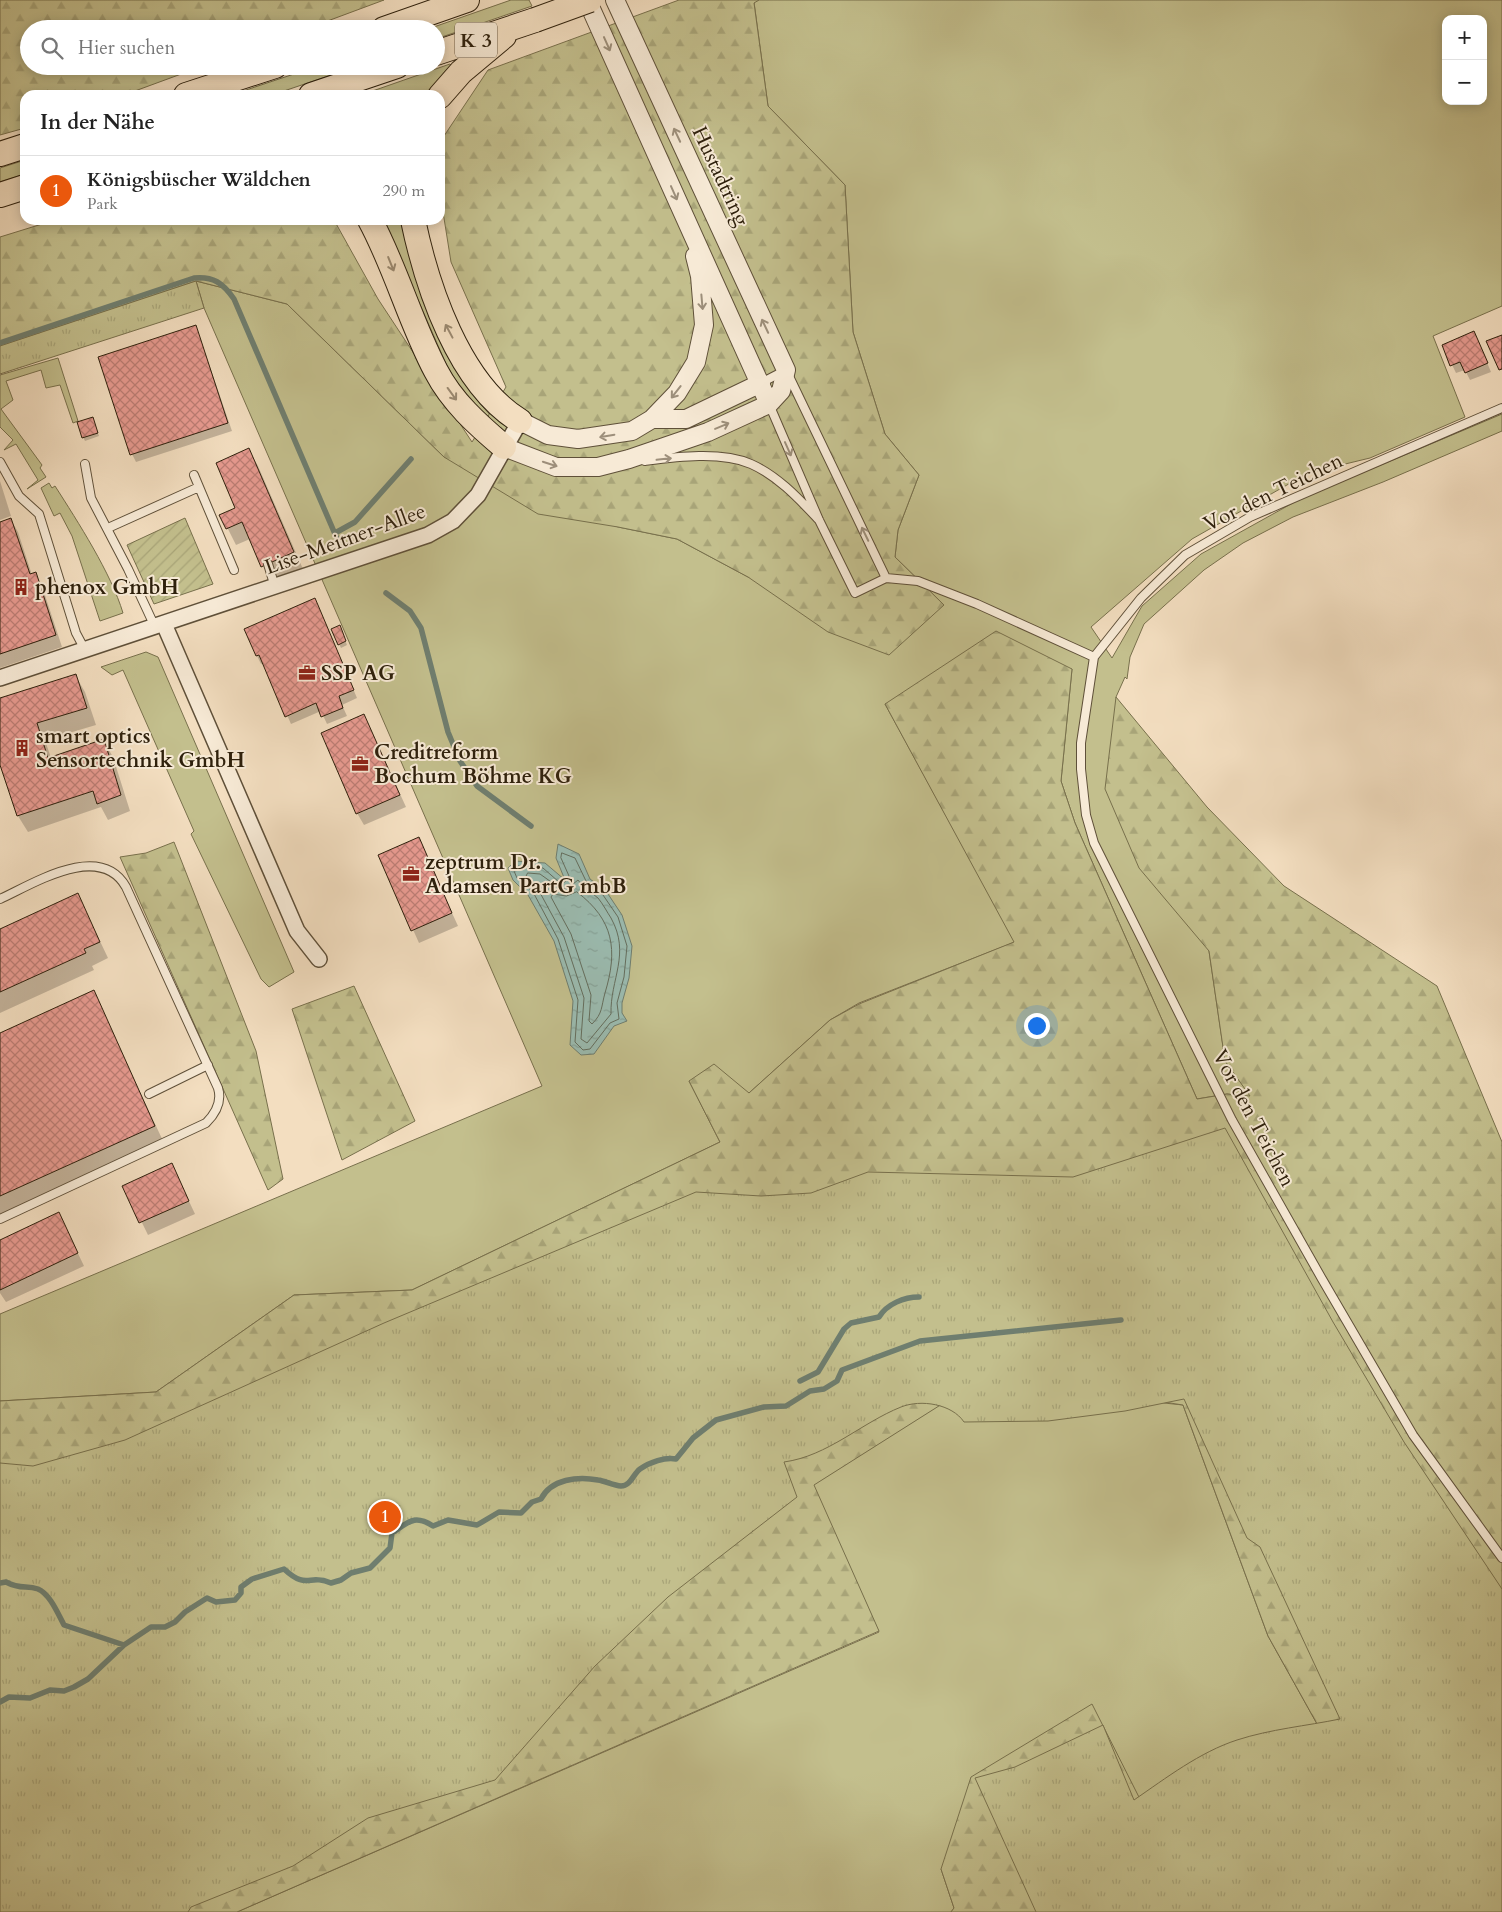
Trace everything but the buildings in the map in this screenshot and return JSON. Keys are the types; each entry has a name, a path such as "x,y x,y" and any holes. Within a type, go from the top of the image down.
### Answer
{"highway":[{"name":"K 3","path":"410,20 467,0"},
{"name":"K 3","path":"445,50 589,0"},
{"path":"445,90 461,72 525,23"},
{"path":"201,90 247,75"},
{"path":"326,90 370,75"},
{"path":"0,154 20,148"},
{"path":"0,195 20,189"},
{"path":"373,225 383,244 436,372 470,419 504,447"},
{"path":"414,225 418,243 445,324 472,374 502,411 520,421"}],"street":[{"path":"589,0 769,404"},
{"name":"Hustadtring","path":"615,0 786,370"},
{"path":"520,421 548,435 578,439 632,431 652,418 677,393 696,362 704,325 700,276 686,220"},
{"path":"504,447 556,467 598,467 629,459 708,432 769,404 781,391 786,370"},
{"path":"652,418 686,419 761,383"},
{"name":"Lise-Meitner-Allee","path":"0,678 411,542 453,521 478,495 520,421"},
{"path":"159,626 297,931 319,958"}],"lane":[{"path":"761,383 786,370"},
{"name":"Hustadtring","path":"786,370 886,578"},
{"path":"769,404 819,520 855,593 886,578 918,581 977,604 1094,657"},
{"name":"Vor den Teichen","path":"1502,408 1250,517 1185,555 1141,598 1094,657 1081,743 1080,769 1086,814 1094,844 1232,1120 1413,1435 1502,1558"},
{"path":"598,467 667,458 710,456 750,463 775,478 819,520"},
{"path":"0,462 19,496 39,514 76,633 85,650"},
{"path":"85,464 91,498 159,626"},
{"path":"194,475 234,570"},
{"path":"108,528 199,487"},
{"path":"268,564 275,587"},
{"path":"0,899 74,867 103,868 117,875 126,886 208,1065 220,1096 217,1108 206,1123 0,1219"},
{"path":"149,1094 208,1065"}],"green space":[{"path":"0,0 384,0 330,20 20,20 20,75 178,75 138,90 20,90 20,129 0,135"},
{"path":"511,0 529,0 532,6 445,36 445,23"},
{"path":"679,0 759,0 754,3 768,106 845,185 853,332 885,434 919,475 898,530 895,557 944,605 889,655 828,632 748,577 677,539 538,514 444,457 287,304 196,281 0,346 0,237 39,225 337,225 378,299 472,442 506,387 451,262 445,224 445,134 488,70"},
{"path":"759,0 1502,0 1502,306 1433,336 1465,417 1370,458 1308,473 1192,539 1091,627 1112,658 1142,606 1201,554 1300,499 1502,414 1502,431 1383,482 1293,517 1243,543 1204,570 1144,624 1130,657 1127,679 1125,677 1116,697 1209,951 1225,1060 1251,1097 1227,1094 1197,1099 1075,823 1061,781 1072,669 885,704 1015,942 859,1003 830,1020 749,1093 689,1081 720,1142 412,1290 294,1295 156,1392 0,1401 0,1314 542,1086 204,308 196,281 287,304 444,457 618,527 677,539 748,577 944,605 895,557 898,530 919,475 885,434 853,332 845,185 768,106 754,2"},
{"path":"450,64 452,66 445,74 445,66"},
{"path":"291,75 331,75 287,90 246,90"},
{"path":"418,75 444,75 431,90 375,90"},
{"path":"20,162 20,176 0,182 0,168"},
{"path":"385,225 403,225 415,273 434,326 460,375 493,418 491,422 465,396 447,366"},
{"path":"196,281 204,308 0,374 0,346"},
{"path":"58,358 78,421 73,423 60,385 46,388 41,370 6,381 13,400 1,409 42,465 40,468 46,477 27,489 38,480 16,444 4,450 13,440 0,427 0,375"},
{"path":"49,483 52,488 55,486 93,548 111,581 123,613 100,621 72,536 60,513 54,516 41,488"},
{"path":"185,518 213,584 154,604 127,545"},
{"path":"996,631 1072,669 1061,781 1075,823 1197,1099 1227,1094 1250,1096 1225,1061 1209,951 1139,868 1105,789 1116,697 1207,807 1284,886 1437,986 1502,1142 1502,1912 1422,1912 1268,1636 1183,1405 1151,1400 1089,1179 0,1647 0,1401 156,1392 294,1295 412,1290 720,1142 689,1081 714,1064 749,1093 830,1020 859,1004 1014,942 885,704"},
{"path":"146,652 158,657 294,972 269,987 261,979 191,834 194,831 123,670 112,675 101,667"},
{"path":"174,842 256,1051 283,1179 268,1190 120,857 146,853"},
{"path":"354,986 415,1121 342,1160 292,1009"},
{"path":"1225,1128 1333,1322 1404,1442 1502,1589 1502,1912 1036,1912 975,1778 1015,1767 1103,1725 1134,1800 1184,1766 1223,1745 1263,1733 1340,1719 1260,1547 1247,1538 1184,1399 1125,1411 1048,1421 964,1422 952,1411 936,1405 918,1403 901,1407 830,1446 800,1459 784,1462 797,1497 668,1597 595,1666 495,1780 368,1818 293,1866 191,1907 188,1912 0,1912 0,1463 33,1466 125,1440 384,1323 696,1192 761,1196 811,1193 868,1172 1073,1177"},
{"path":"974,1383 1183,1405 1268,1636 1422,1912 941,1869 954,1908 951,1912 237,1912 879,1632 813,1485"},
{"path":"912,1397 942,1404 814,1485 879,1631 237,1912 0,1912 0,1738"},
{"path":"1092,1704 1197,1912 951,1912 954,1908 941,1869 971,1777"}],"water":[{"path":"558,844 579,854 590,879 606,891 622,915 632,946 629,978 622,1003 622,1013 627,1021 614,1026 594,1054 581,1055 570,1045 573,1001 554,941 528,895 513,880 508,868 515,861 545,863 565,880 556,858"}],"waterway":[{"path":"0,343 194,278 207,278 217,282 234,299 338,541"},
{"path":"335,533 355,522 411,459"},
{"path":"386,593 410,611 421,628 448,732 460,761 477,786 531,826"},
{"path":"800,1381 818,1372 844,1329 851,1323 879,1317 882,1312 896,1302 919,1297"},
{"path":"0,1702 9,1697 30,1698 50,1690 64,1691 74,1687 88,1679 124,1645 151,1627 165,1627 175,1622 185,1612 207,1598 216,1602 235,1600 241,1593 241,1587 252,1579 284,1569 298,1579 323,1580 331,1583 341,1580 351,1573 370,1568 390,1548 392,1533 412,1521 421,1520 433,1526 448,1520 477,1525 499,1512 521,1513 532,1502 541,1499 551,1487 566,1480 582,1478 621,1486 627,1484 640,1469 648,1464 662,1459 676,1459 693,1438 716,1420 764,1407 786,1406 810,1391 824,1389 837,1381 842,1370 920,1341 1121,1320"},
{"path":"0,1583 6,1582 20,1587 38,1589 50,1600 64,1625 124,1645"}],"place":[{"name":"phenox GmbH","path":"21,587"},
{"name":"SSP AG","path":"307,673"},
{"name":"smart optics Sensortechnik GmbH","path":"22,748"},
{"name":"Creditreform Bochum Böhme KG","path":"360,764"},
{"name":"zeptrum Dr. Adamsen PartG mbB","path":"411,874"},
{"name":"Königsbüscher Wäldchen","path":"385,1517"}]}
